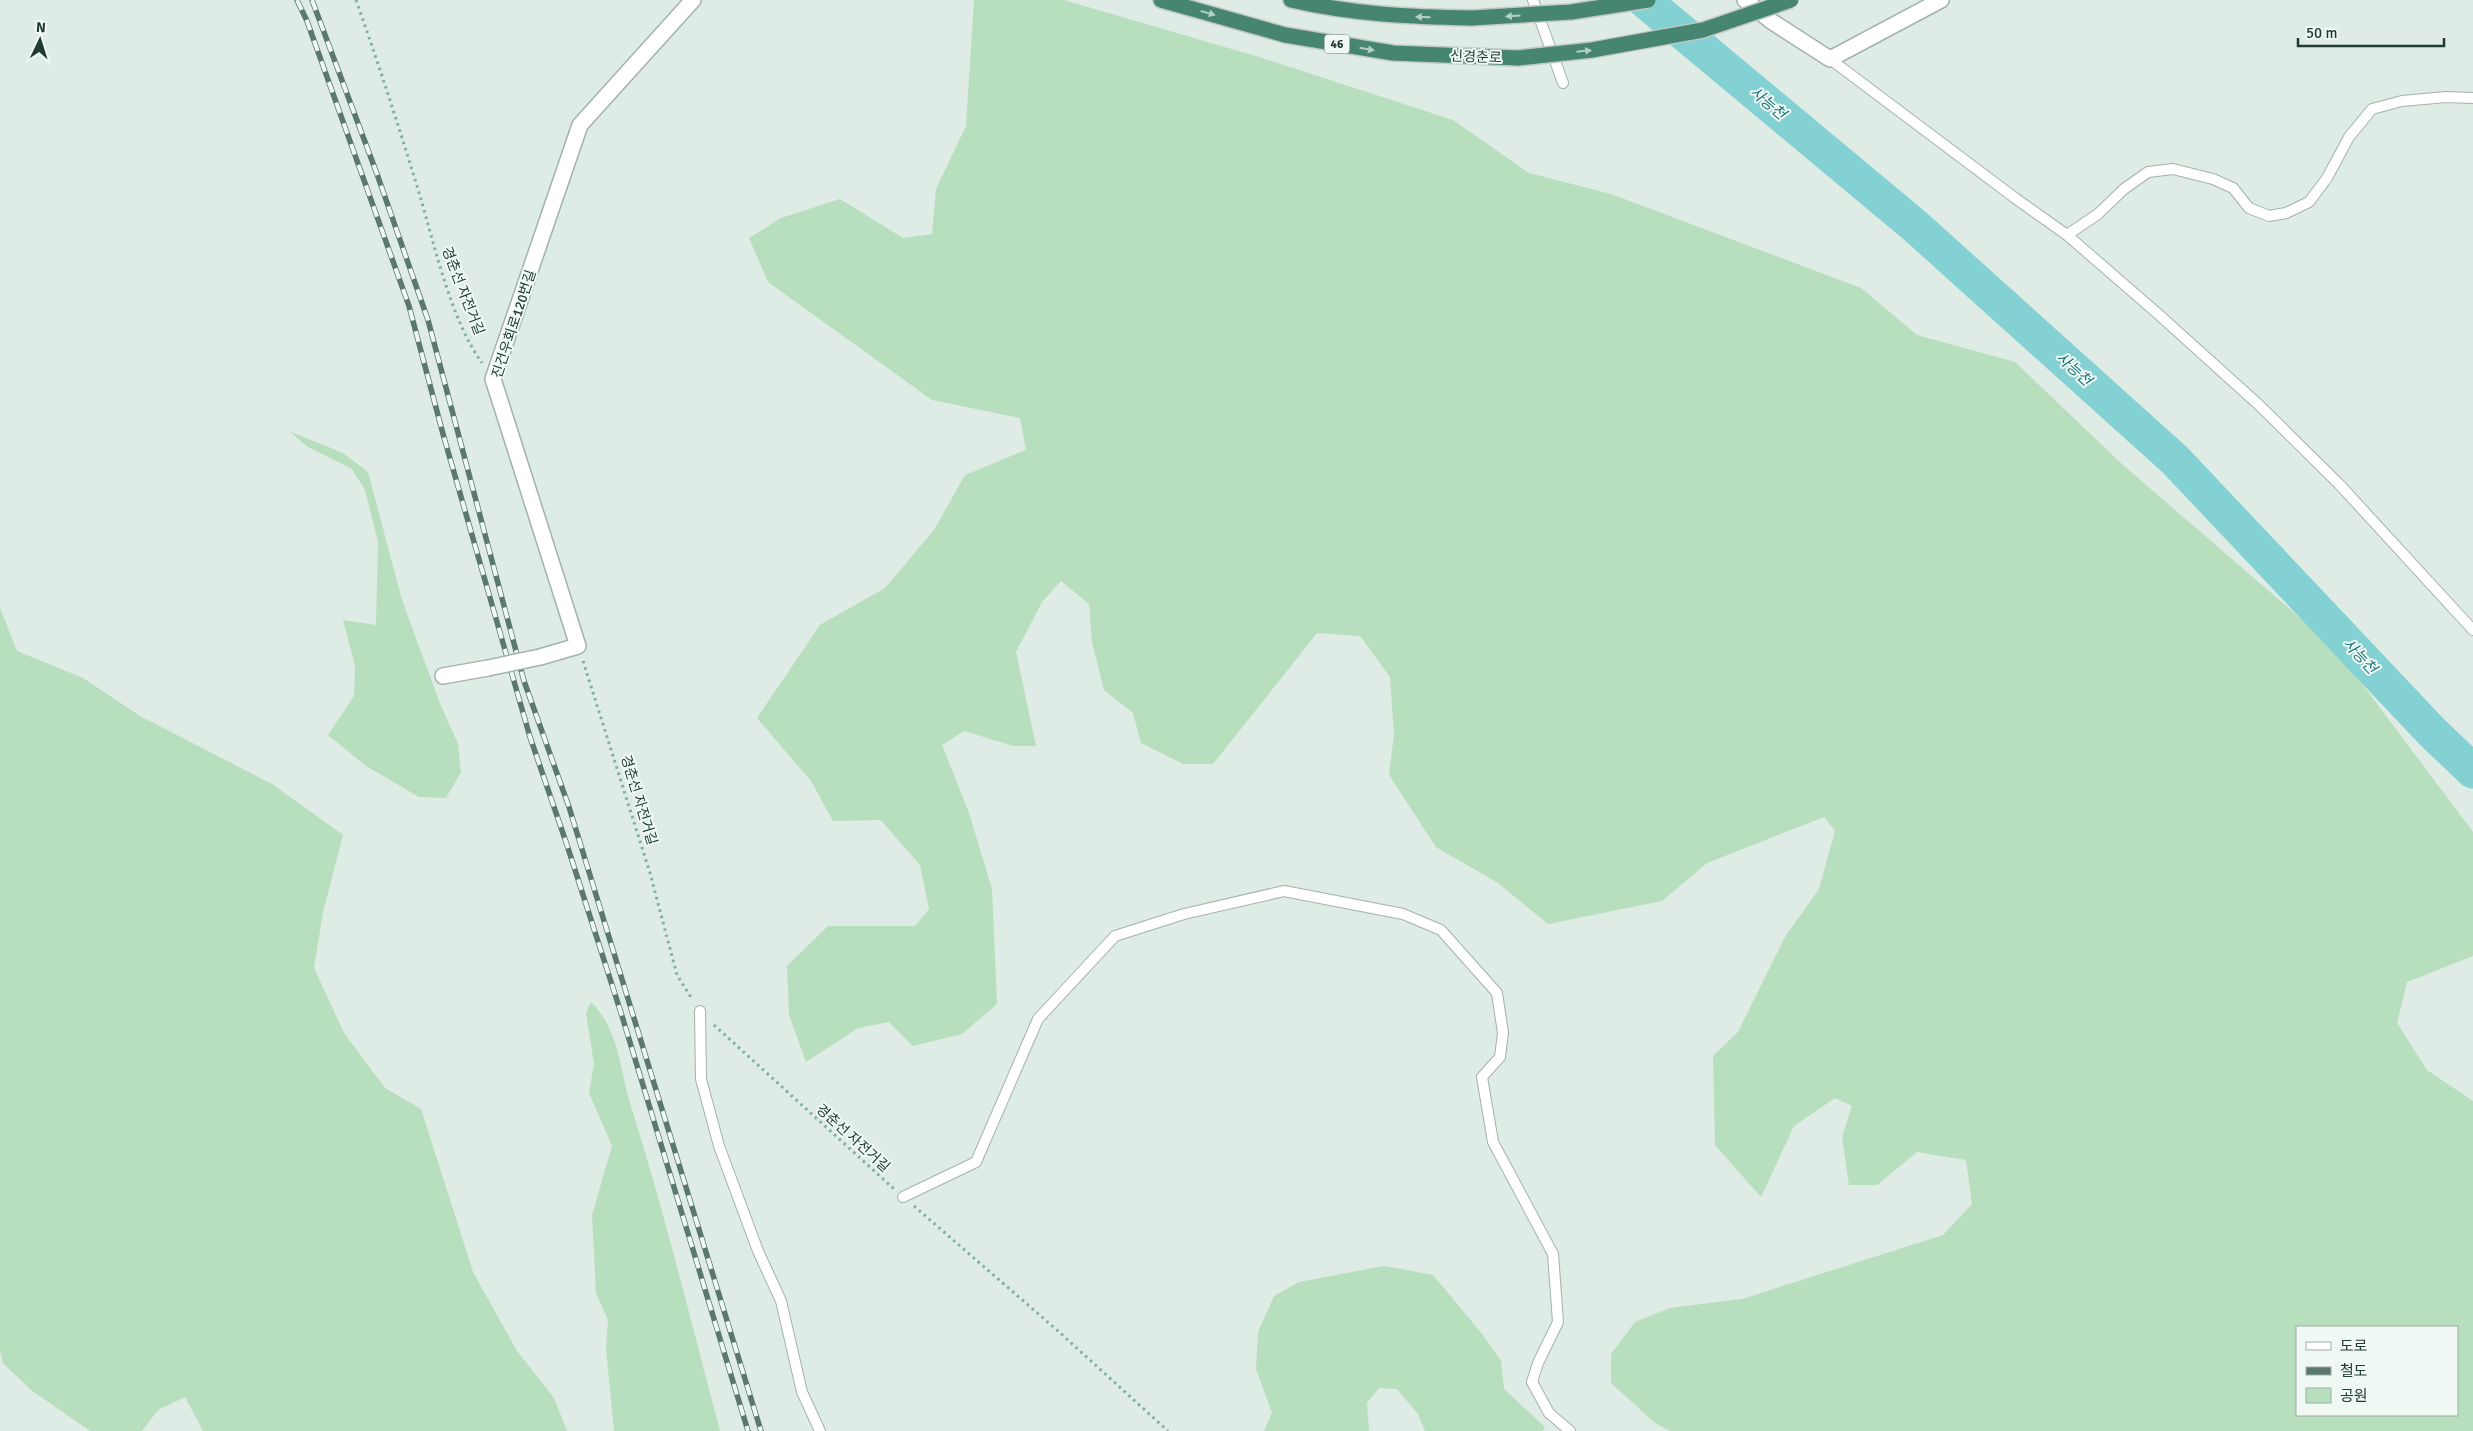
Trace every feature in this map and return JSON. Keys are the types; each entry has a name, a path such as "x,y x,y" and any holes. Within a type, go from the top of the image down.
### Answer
{"highway":[{"name":"신경춘로","path":"1161,0 1285,35 1393,53 1518,58 1592,50 1702,30 1790,0"},
{"path":"1291,0 1318,6 1395,17 1472,18 1571,12 1648,0"}],"street":[{"name":"진건우회로120번길","path":"578,646 493,379 580,125 693,0"},
{"path":"1745,0 1771,21 1830,59 1941,0"},
{"path":"443,676 540,657 578,646"}],"lane":[{"path":"1533,0 1563,83"},
{"path":"1830,59 2007,192 2068,235 2279,425 2339,484 2473,630"},
{"path":"2068,235 2098,214 2124,189 2148,172 2173,168 2213,179 2233,188 2249,208 2269,216 2286,213 2309,202 2327,178 2349,137 2372,109 2446,97 2473,98"},
{"path":"903,1197 976,1162 1038,1019 1115,936 1184,914 1284,891 1403,914 1441,930 1497,993 1504,1033 1500,1057 1482,1077 1493,1142 1552,1254 1558,1322 1538,1363 1532,1382 1549,1413 1570,1431"},
{"path":"700,1011 701,1079 719,1146 758,1251 781,1301 802,1392 820,1431"}],"path":[{"name":"경춘선 자전거길","path":"356,0 389,92 438,257 461,324 479,360 493,379"},
{"name":"경춘선 자전거길","path":"578,646 650,873 678,975 700,1011 855,1155 1058,1331 1168,1431"}],"green space":[{"path":"974,0 1064,0 1259,57 1453,120 1529,173 1611,194 1861,288 1917,335 2015,362 2123,465 2336,649 2473,832 2473,956 2407,982 2397,1023 2427,1070 2473,1101 2473,1431 1670,1431 1655,1423 1611,1383 1611,1354 1635,1322 1670,1308 1742,1299 1943,1235 1972,1204 1966,1160 1917,1152 1877,1185 1849,1185 1842,1137 1852,1106 1835,1098 1794,1126 1761,1197 1715,1145 1713,1056 1738,1032 1785,937 1819,889 1835,831 1824,817 1707,863 1662,901 1548,924 1498,883 1436,847 1389,775 1394,734 1390,677 1360,636 1317,633 1213,764 1183,764 1141,743 1133,713 1104,690 1092,642 1089,604 1061,581 1042,602 1016,652 1036,746 1013,746 964,731 942,745 969,813 992,889 997,1004 962,1034 913,1046 889,1022 858,1028 806,1062 789,1015 787,966 828,926 915,926 929,909 920,865 881,820 833,821 811,781 757,718 820,625 885,588 934,530 965,475 1026,450 1020,418 932,400 768,282 749,238 781,218 840,199 903,238 932,234 936,189 966,126"},
{"path":"289,431 343,453 368,472 402,600 439,701 458,744 461,772 446,798 419,797 366,766 328,735 354,696 355,666 343,620 376,625 378,542 365,490 352,469 308,447"},
{"path":"0,608 17,651 83,678 140,716 272,784 343,835 323,912 314,968 344,1033 385,1088 421,1109 473,1272 517,1351 554,1398 567,1431 203,1431 185,1397 158,1410 142,1431 90,1431 31,1390 3,1363 0,1351"},
{"path":"591,1002 607,1024 617,1049 630,1103 666,1225 720,1431 614,1431 606,1348 608,1320 596,1293 592,1215 612,1146 589,1093 594,1064 586,1013"},
{"path":"1384,1266 1433,1275 1483,1335 1501,1361 1504,1389 1545,1427 1543,1431 1425,1431 1418,1414 1397,1389 1379,1388 1367,1403 1369,1431 1264,1431 1272,1413 1256,1369 1258,1332 1274,1296 1299,1282"}],"waterway":[{"name":"사능천","path":"1644,0 1915,226 2175,460 2433,733 2473,771"}],"railway":[{"path":"297,0 307,21 409,306 443,434 530,737 622,1016 748,1431"},
{"path":"312,0 377,174 428,320 524,681 569,807 761,1431"}]}
